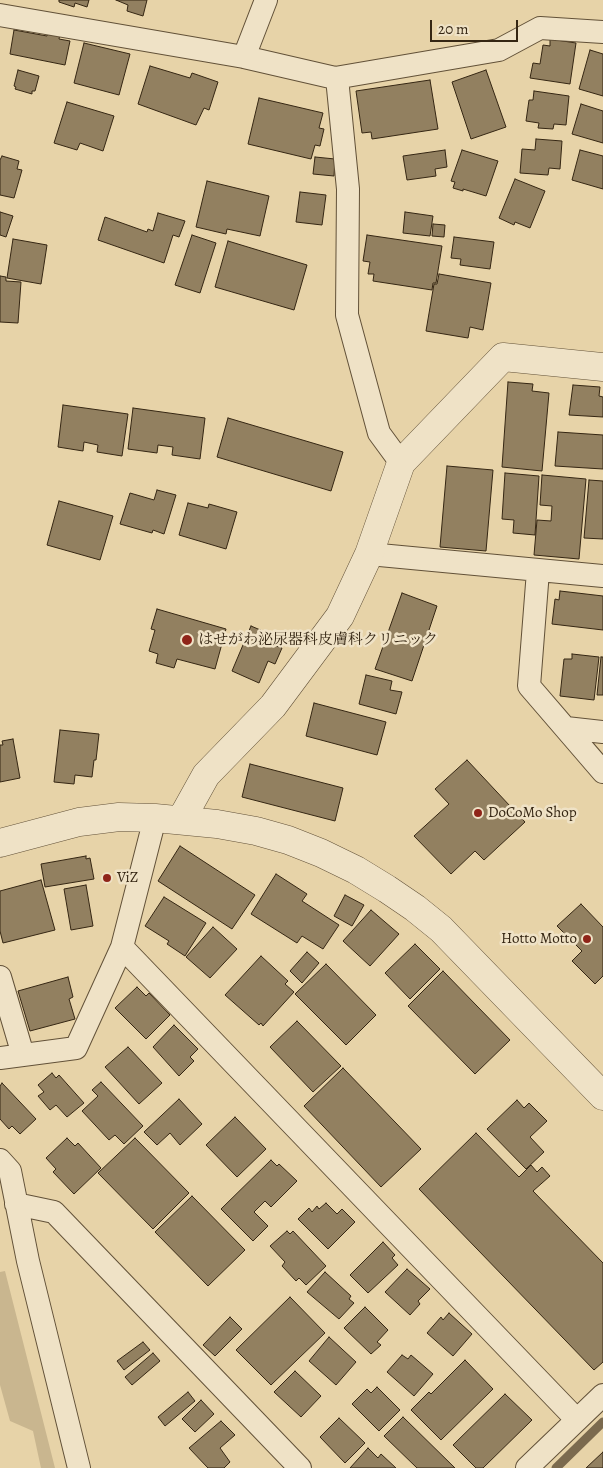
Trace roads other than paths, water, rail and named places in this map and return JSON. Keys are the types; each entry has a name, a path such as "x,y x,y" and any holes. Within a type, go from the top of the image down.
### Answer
{"street":[{"path":"244,57 266,0"},
{"path":"0,15 244,57 337,78 499,50 540,28 603,32"},
{"path":"337,78 348,189 347,315 379,433 401,463"},
{"path":"0,1058 76,1048 122,946 168,819 206,775 273,706 340,616 370,554 401,463 503,356 603,367"},
{"path":"370,554 603,576"},
{"path":"538,571 528,686 603,772"},
{"path":"566,728 603,732"},
{"path":"0,843 79,822 119,817 217,824 256,831 288,840 321,853 356,870 387,889 441,929 603,1096"},
{"path":"122,946 577,1420"},
{"path":"0,977 23,1055"},
{"path":"0,1160 10,1171 28,1260 79,1468"},
{"path":"16,1204 54,1212 300,1468"},
{"path":"528,1468 603,1396"}],"waterway":[{"path":"556,1468 603,1422"}],"place":[{"name":"はせがわ泌尿器科皮膚科クリニック","path":"187,640"},
{"name":"DoCoMo Shop","path":"478,813"},
{"name":"ViZ","path":"107,878"},
{"name":"Hotto Motto","path":"587,939"}]}
